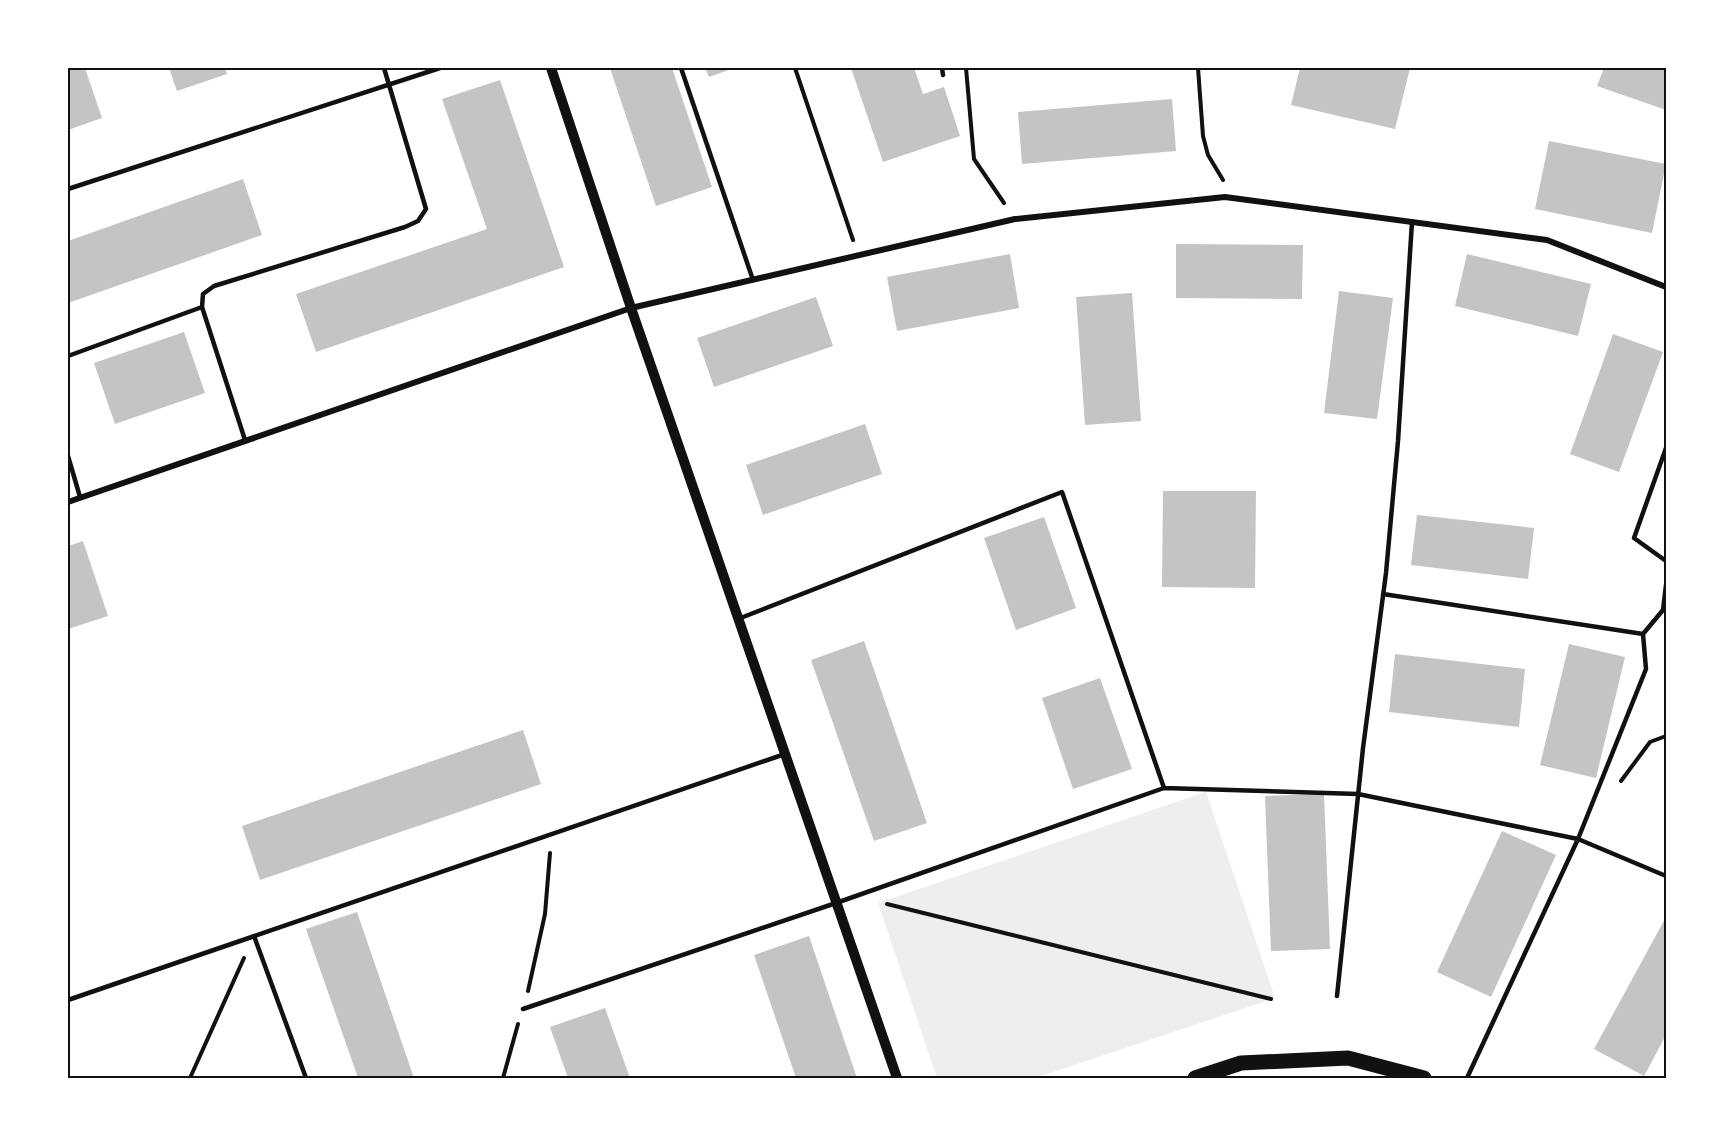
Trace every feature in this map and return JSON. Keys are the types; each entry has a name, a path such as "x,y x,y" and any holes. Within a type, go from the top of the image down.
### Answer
{"main road":[{"path":"1195,1078 1241,1063 1348,1058 1424,1078"}],"street":[{"path":"551,68 631,308 897,1078"},
{"path":"68,502 631,308 1015,219 1224,197 1547,240 1666,287"}],"lane":[{"path":"245,440 202,307 203,294 214,286 393,231 418,221 426,209 384,68"},
{"path":"68,189 440,68"},
{"path":"681,68 753,280"},
{"path":"942,68 944,75"},
{"path":"1337,996 1358,794 1383,594 1398,441 1412,222"},
{"path":"68,356 202,307"},
{"path":"1666,448 1635,538 1666,561"},
{"path":"68,456 80,497"},
{"path":"738,619 1062,492 1164,788"},
{"path":"1467,1078 1578,839 1646,669 1642,634 1663,610 1666,585"},
{"path":"1383,594 1642,634"},
{"path":"68,1000 785,754"},
{"path":"523,1009 857,896 1164,788 1358,794 1578,839 1666,876"},
{"path":"254,936 304,1078"}],"path":[{"path":"795,68 858,255"},
{"path":"966,68 974,159 1015,219"},
{"path":"1198,68 1203,136 1208,154 1239,199"},
{"path":"503,1078 529,988 544,914 551,834"},
{"path":"857,896 1271,999"},
{"path":"190,1078 254,936"}],"shaded area":[{"path":"1206,792 1275,998 1035,1078 937,1078 878,903"}],"building":[{"path":"68,68 85,68 102,118 68,130"},
{"path":"169,68 225,68 227,74 177,91"},
{"path":"610,68 672,68 712,187 656,206"},
{"path":"705,68 734,68 709,77"},
{"path":"851,68 914,68 923,94 944,87 960,136 883,162"},
{"path":"1300,68 1410,68 1395,129 1291,105"},
{"path":"1604,68 1666,68 1666,110 1597,86"},
{"path":"500,80 564,267 316,352 296,294 487,229 442,99"},
{"path":"1172,99 1176,151 1022,164 1018,112"},
{"path":"1549,141 1666,164 1652,233 1535,209"},
{"path":"243,179 262,235 68,303 68,241"},
{"path":"1176,244 1303,245 1302,299 1176,298"},
{"path":"1010,254 1019,308 897,331 887,277"},
{"path":"1467,254 1591,284 1578,336 1455,306"},
{"path":"1339,291 1393,298 1377,419 1324,413"},
{"path":"1132,293 1141,421 1085,425 1076,297"},
{"path":"816,297 833,346 714,387 697,338"},
{"path":"184,332 205,393 115,424 94,363"},
{"path":"1613,334 1663,352 1619,472 1570,454"},
{"path":"865,424 882,474 763,515 746,465"},
{"path":"1163,491 1256,491 1255,588 1162,587"},
{"path":"1417,515 1534,528 1528,579 1411,565"},
{"path":"1044,517 1076,608 1016,630 984,538"},
{"path":"83,541 108,616 68,629 68,546"},
{"path":"864,641 927,823 874,841 811,660"},
{"path":"1569,644 1625,657 1596,778 1540,765"},
{"path":"1395,654 1525,669 1519,727 1389,712"},
{"path":"1100,678 1132,769 1073,789 1042,698"},
{"path":"523,730 541,784 260,880 242,826"},
{"path":"1324,794 1330,949 1271,951 1265,796"},
{"path":"1502,831 1556,855 1491,997 1437,972"},
{"path":"357,912 414,1078 358,1078 306,929"},
{"path":"1666,917 1666,1035 1644,1076 1594,1049"},
{"path":"809,936 857,1078 796,1078 754,955"},
{"path":"605,1008 630,1078 568,1078 550,1027"}]}
